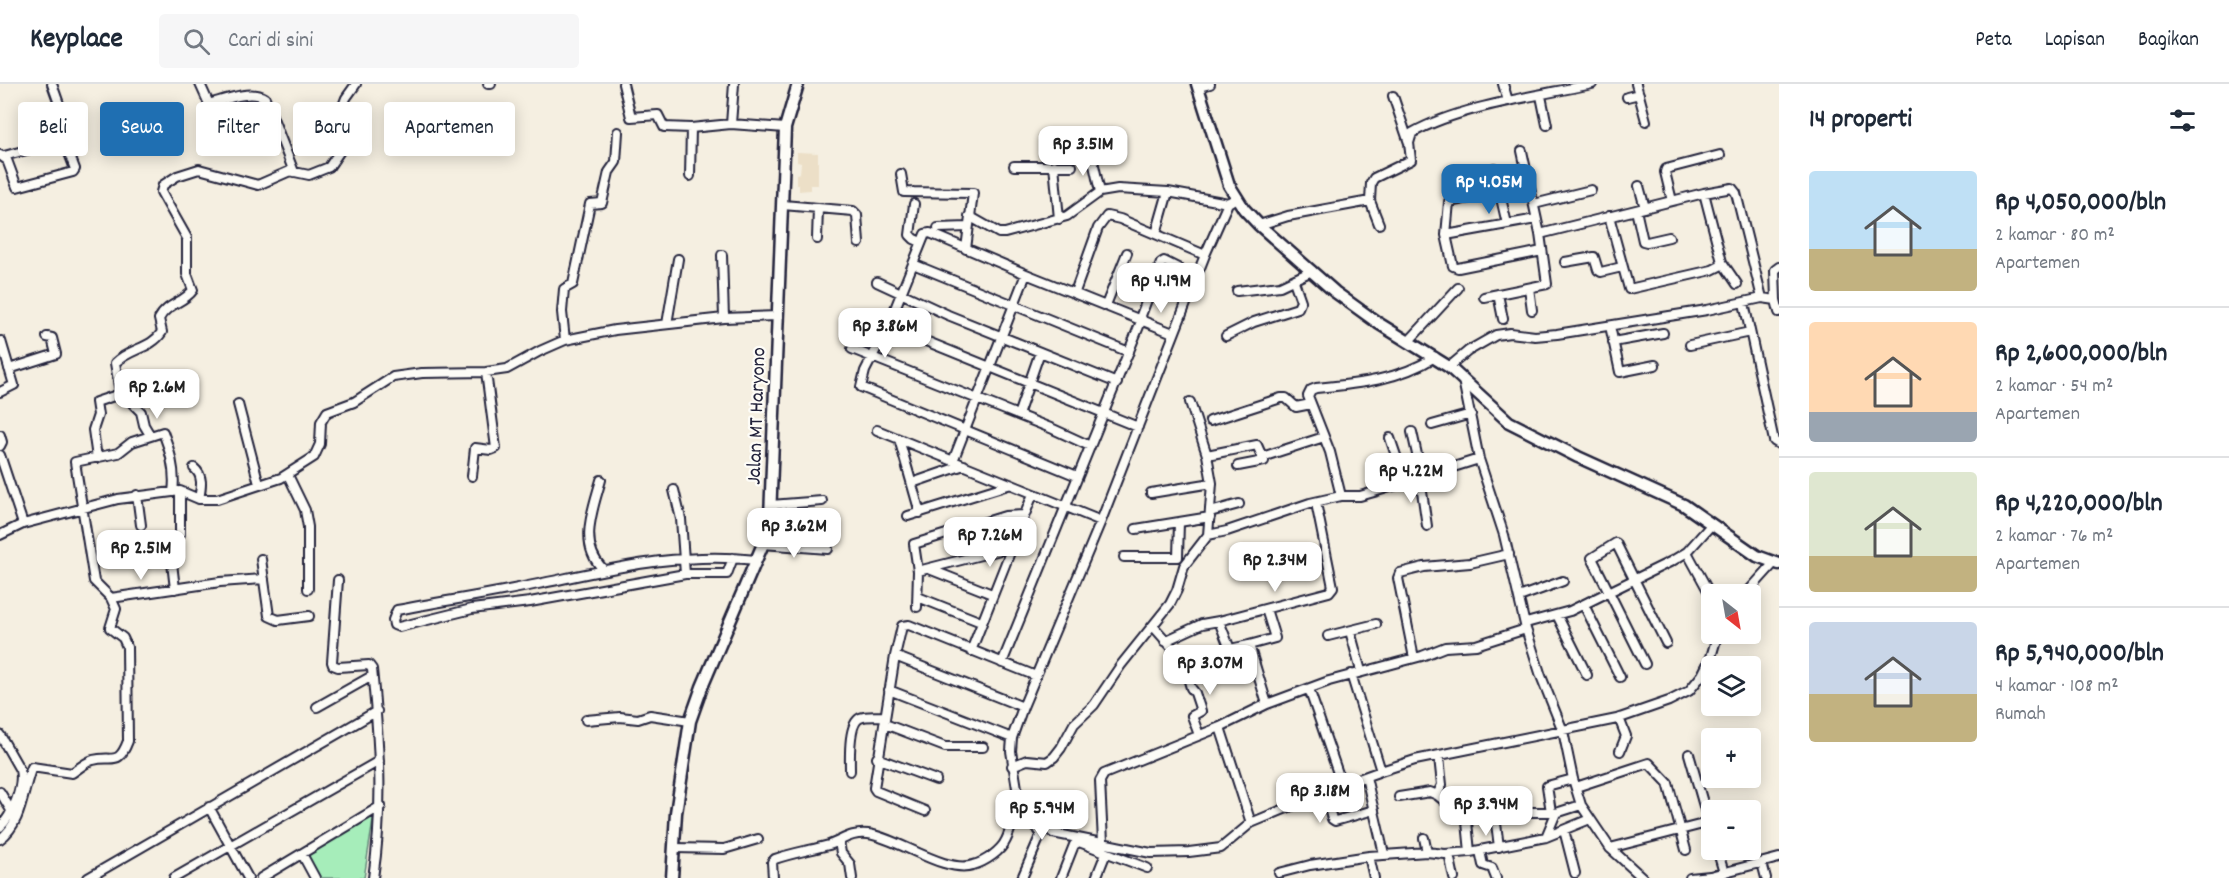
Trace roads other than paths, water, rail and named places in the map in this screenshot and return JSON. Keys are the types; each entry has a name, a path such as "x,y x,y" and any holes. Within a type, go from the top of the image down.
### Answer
{"main road":[{"name":"Jalan MT Haryono","path":"672,878 676,813 690,721 763,544 771,505 786,128 798,84"},
{"path":"1198,86 1232,201 1356,308 1449,367 1509,422 1578,457 1684,505 1756,556 1777,564"}],"street":[{"path":"52,84 58,102"},
{"path":"200,84 209,104 249,95 262,96 267,102 294,172"},
{"path":"97,458 93,430 98,415 96,402 117,395 120,390 116,361 132,350 155,340 162,332 159,319 162,312 189,296 193,290 187,274 187,238 161,192 163,185 177,176 200,169 258,185 264,180 294,172 309,175 329,167 342,148 340,111 356,84"},
{"path":"623,84 631,117 657,115 664,127 691,128 731,124 786,128"},
{"path":"731,124 734,84"},
{"path":"1198,86 1210,84"},
{"path":"1503,84 1508,101"},
{"path":"1409,143 1412,133 1438,120 1508,101 1541,96 1556,88 1592,84"},
{"path":"1636,84 1646,121"},
{"path":"1627,97 1639,94"},
{"path":"1379,224 1370,201 1371,183 1374,178 1411,160 1409,143 1393,96"},
{"path":"1541,96 1547,125"},
{"path":"690,176 691,128"},
{"path":"565,340 562,312 564,289 573,284 590,204 602,203 609,172 616,162 618,132"},
{"path":"64,140 75,169 73,172 17,187 2,156 64,140"},
{"path":"1484,297 1547,284 1540,234 1522,152"},
{"path":"1672,201 1666,169 1720,155"},
{"path":"1092,156 1100,192"},
{"path":"1054,165 1059,219"},
{"path":"1014,166 1072,166"},
{"path":"1494,168 1507,224"},
{"path":"901,174 904,192 973,193 966,249"},
{"path":"1639,186 1644,242 1669,237"},
{"path":"969,216 999,233 1071,215 1100,192 1129,188 1232,201 1205,255 1173,333 1101,521 1012,738 1011,751 1016,765 1022,814 1036,826 1041,834 1022,878"},
{"path":"1540,234 1704,192 1730,188 1735,191 1762,298"},
{"path":"1534,204 1591,190"},
{"path":"1156,234 1168,192"},
{"path":"1499,192 1449,201 1446,235 1453,266 1456,268 1542,251"},
{"path":"1704,192 1722,262 1737,284"},
{"path":"1259,225 1288,216 1370,201"},
{"path":"914,204 910,235 921,242"},
{"path":"783,205 856,213 859,243"},
{"path":"817,239 818,208"},
{"path":"1075,292 1098,228 1105,218 1110,216 1205,255"},
{"path":"1609,216 1630,289 1712,270 1720,266 1722,262"},
{"path":"1446,235 1536,219"},
{"path":"938,228 968,226"},
{"path":"1077,476 862,388 860,384 864,371 888,326 921,242 928,233 1173,333"},
{"path":"1106,305 1127,252"},
{"path":"722,255 724,318"},
{"path":"1565,262 1594,257 1598,270 1601,272 1622,267"},
{"path":"667,324 678,259"},
{"path":"1002,663 1117,383 1161,263 1164,261 1178,268"},
{"path":"913,264 1129,352"},
{"path":"1779,267 1775,270 1776,300 1779,312"},
{"path":"1238,291 1280,286 1312,271"},
{"path":"953,461 1026,274"},
{"path":"1226,336 1254,322 1298,308 1301,301 1294,281"},
{"path":"877,282 1001,337 1117,383"},
{"path":"1408,342 1458,288"},
{"path":"1529,288 1532,310"},
{"path":"1498,294 1503,319"},
{"path":"1449,367 1473,348 1496,335 1510,333 1535,336 1610,326 1762,298 1776,300"},
{"path":"1743,303 1774,441 1779,444"},
{"path":"859,314 1138,427"},
{"path":"0,535 23,524 137,495 177,492 199,499 217,499 288,475 314,456 320,444 321,422 327,412 354,402 393,377 422,373 486,372 507,369 565,340 615,330 724,318 778,316"},
{"path":"1610,326 1621,372 1655,365"},
{"path":"1690,345 1750,332"},
{"path":"1613,342 1663,333"},
{"path":"9,369 56,354 52,338 47,337"},
{"path":"0,392 14,385 3,358 1,341"},
{"path":"852,349 977,398 1090,446"},
{"path":"1018,415 1040,352"},
{"path":"1341,496 1324,437 1308,396 1313,388 1396,376 1421,366 1435,357"},
{"path":"472,476 475,448 491,450 496,448 486,372"},
{"path":"1462,378 1479,459 1509,554 1526,626 1541,676 1563,731 1581,805 1610,848 1643,878"},
{"path":"120,390 130,390 134,405 141,412 144,425 150,435"},
{"path":"1210,421 1281,398 1296,407 1311,404"},
{"path":"1016,765 1030,760 1047,762 1058,753 1074,724 1094,705 1121,665 1154,626 1173,598 1184,566 1208,535 1212,483 1207,455 1190,402"},
{"path":"238,405 259,484"},
{"path":"1432,425 1471,414"},
{"path":"877,430 1101,521"},
{"path":"1412,432 1421,477 1426,526"},
{"path":"0,839 16,821 32,767 72,773 91,760 114,760 124,753 128,741 127,647 123,638 110,628 116,614 111,598 94,581 75,462 118,453 132,442 150,435 164,433 173,464 180,534 172,547 171,554 175,589"},
{"path":"0,435 2,442 0,446"},
{"path":"1262,457 1324,437"},
{"path":"1390,438 1405,482"},
{"path":"899,439 920,513"},
{"path":"1207,455 1256,444 1264,461 1238,466"},
{"path":"0,455 23,524"},
{"path":"1208,535 1316,502 1341,496 1360,496 1479,459"},
{"path":"912,483 964,465"},
{"path":"194,468 200,478 199,499"},
{"path":"288,475 304,510 308,527 308,589"},
{"path":"601,480 589,533 593,557 603,569"},
{"path":"1151,494 1212,483"},
{"path":"908,516 1008,485"},
{"path":"674,490 681,519 685,574"},
{"path":"971,651 1033,494"},
{"path":"137,495 141,525"},
{"path":"771,505 822,501"},
{"path":"1165,641 1202,624 1329,592 1332,589 1316,502"},
{"path":"1136,529 1179,522 1239,504"},
{"path":"917,607 918,571 914,546 917,542 1005,516 1024,515"},
{"path":"1124,557 1178,557 1179,522"},
{"path":"1103,842 1101,777 1123,765 1220,727 1267,704 1351,674 1414,658 1445,647 1476,645 1584,605 1687,552 1712,524"},
{"path":"1645,664 1592,559 1616,543 1666,643"},
{"path":"763,544 828,549"},
{"path":"918,571 1012,546"},
{"path":"1687,552 1704,584"},
{"path":"1414,658 1398,578 1400,573 1509,554"},
{"path":"733,558 728,574 685,574 530,602 472,609 399,627 394,625 393,620 398,610 538,584 603,569 685,559 733,558 756,560"},
{"path":"261,559 269,616 272,619 309,616"},
{"path":"1756,584 1777,564"},
{"path":"929,569 992,594"},
{"path":"111,598 264,579"},
{"path":"338,580 333,665 338,667 369,665 372,676 381,806 373,878"},
{"path":"1519,597 1563,581"},
{"path":"530,602 538,584"},
{"path":"918,597 981,622"},
{"path":"1584,605 1620,677"},
{"path":"1219,621 1230,649 1249,645 1275,638 1266,609"},
{"path":"1557,615 1587,675"},
{"path":"925,811 875,790 878,758 901,627 906,624 1036,676"},
{"path":"1328,636 1376,624"},
{"path":"1154,626 1185,664 1191,688 1201,711 1192,716 1198,735"},
{"path":"1350,631 1361,671"},
{"path":"773,878 772,862 775,859 839,840 851,834 873,835 936,859 967,866 978,863 1001,848 1014,819 1031,812 1049,830 1059,835 1151,853 1209,850 1224,846 1251,823 1381,771 1415,760 1439,757 1619,718 1669,701 1689,691 1707,667 1714,644"},
{"path":"1249,645 1267,704"},
{"path":"895,656 1023,707"},
{"path":"1351,674 1381,771"},
{"path":"317,706 372,676"},
{"path":"1309,689 1342,785"},
{"path":"889,690 1012,738"},
{"path":"88,878 376,711"},
{"path":"586,720 621,717 638,719 650,715 690,721"},
{"path":"850,771 852,734 856,723 863,717 885,721 945,747 983,747"},
{"path":"1619,718 1626,736 1620,751"},
{"path":"1220,727 1251,823"},
{"path":"0,735 22,776 12,812 0,826"},
{"path":"1689,754 1702,800"},
{"path":"1437,795 1442,785 1439,757"},
{"path":"878,758 936,780"},
{"path":"174,878 379,761"},
{"path":"1546,837 1553,813 1547,786 1574,783 1649,763 1668,783 1686,850"},
{"path":"1366,777 1384,854"},
{"path":"1356,780 1355,789 1327,801 1332,819 1335,821 1374,810"},
{"path":"0,792 12,812"},
{"path":"1399,797 1426,792 1437,795 1467,822 1470,852"},
{"path":"1492,792 1500,847"},
{"path":"1515,812 1553,813 1581,805"},
{"path":"261,878 381,806"},
{"path":"209,807 249,878"},
{"path":"1280,873 1310,865 1384,854 1427,852 1449,854 1480,851 1546,837 1590,819"},
{"path":"1610,848 1701,825"},
{"path":"1564,830 1575,873"},
{"path":"1424,838 1427,852"},
{"path":"675,848 724,849 758,839"},
{"path":"839,840 842,854 850,864 852,878"},
{"path":"1061,878 1075,843 1081,842 1147,868"},
{"path":"1096,848 1103,842"},
{"path":"1480,851 1484,866 1492,868 1496,878"},
{"path":"1096,878 1106,853"},
{"path":"302,854 315,878"},
{"path":"1449,854 1454,878"},
{"path":"1369,856 1374,878"},
{"path":"1690,878 1724,873 1737,874 1779,858"},
{"path":"1720,860 1724,873"},
{"path":"1762,863 1766,878"}]}
